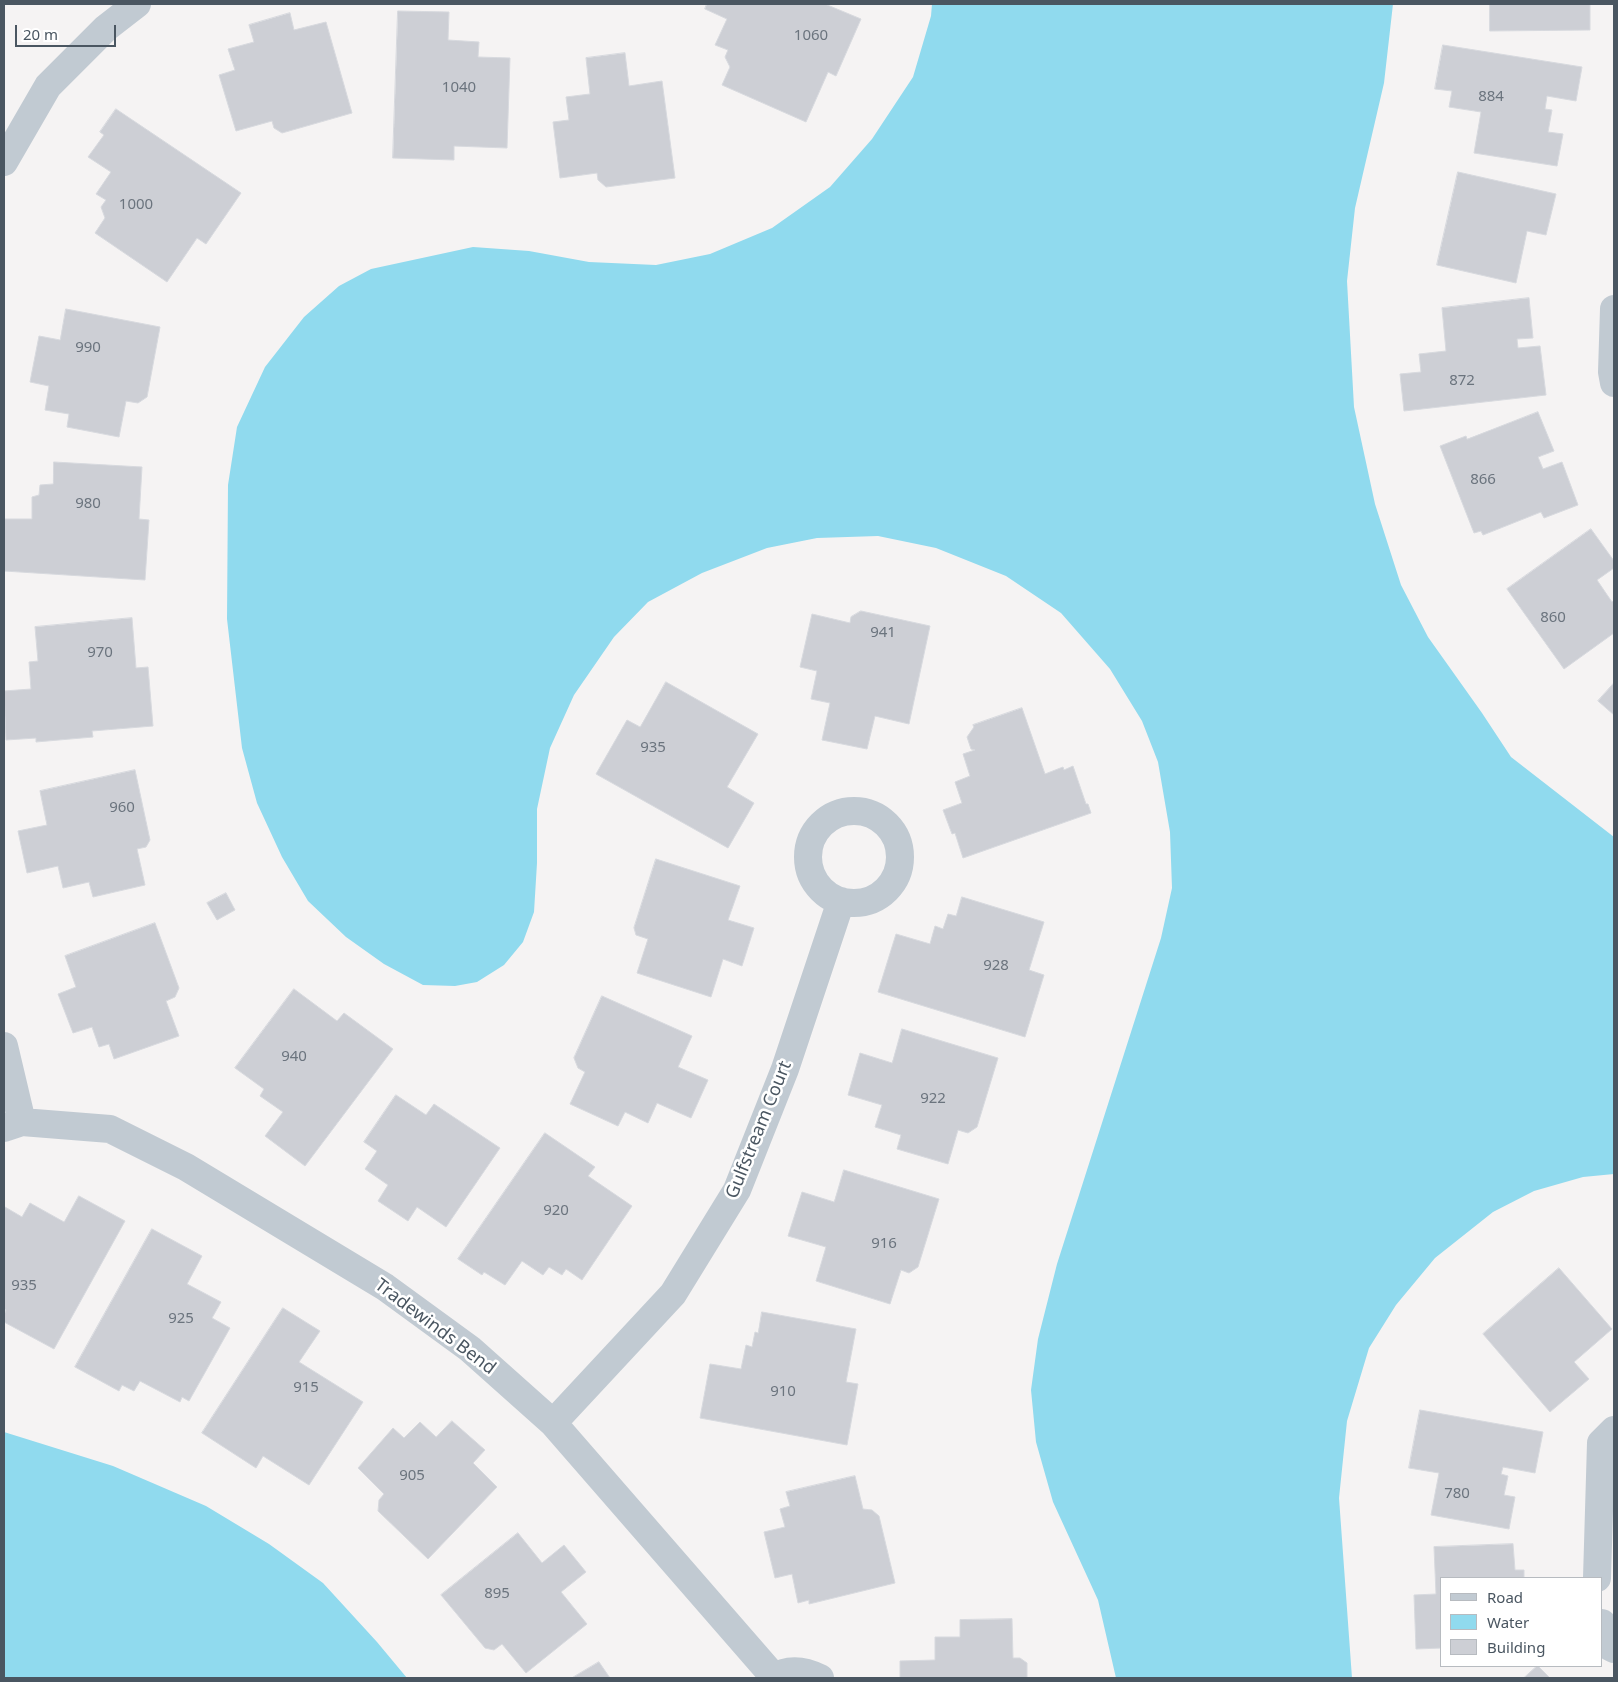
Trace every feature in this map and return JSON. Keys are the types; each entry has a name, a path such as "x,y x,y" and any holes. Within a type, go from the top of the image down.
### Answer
{"street":[{"path":"4,162 48,86 106,28 137,4"},
{"path":"1614,309 1612,372 1614,382"},
{"name":"Gulfstream Court","path":"553,1423 673,1294 737,1190 785,1069 841,902"},
{"path":"4,1046 13,1125"},
{"name":"Tradewinds Bend","path":"13,1125 110,1129 186,1167 384,1287 470,1349 553,1423 774,1678 788,1671 804,1671 820,1678"},
{"path":"1597,1577 1601,1443 1614,1430"},
{"path":"1603,1626 1610,1647 1614,1649"}],"water":[{"path":"932,4 1393,4 1384,83 1355,208 1347,281 1354,407 1375,504 1401,585 1428,637 1511,757 1614,837 1614,1174 1583,1177 1534,1191 1493,1212 1435,1258 1396,1305 1369,1348 1347,1421 1339,1498 1352,1678 1116,1678 1098,1600 1053,1502 1036,1442 1031,1390 1038,1339 1057,1264 1161,938 1172,888 1170,832 1158,762 1142,721 1110,669 1061,613 1006,576 936,548 878,536 817,538 767,548 702,573 648,602 614,637 574,695 550,748 537,809 537,863 534,912 523,942 504,965 477,982 455,986 423,985 384,964 346,937 308,901 282,857 257,803 242,748 227,619 228,485 237,427 265,367 304,317 339,286 371,269 473,247 529,251 589,262 656,265 710,254 772,228 830,187 872,139 913,77 931,16"},
{"path":"4,1432 113,1466 206,1506 269,1544 323,1583 407,1678 4,1678"}],"building":[{"path":"707,4 825,4 861,19 836,76 828,72 806,122 722,85 730,67 725,57 728,50 715,45 727,19 705,9"},
{"path":"1490,4 1590,4 1590,30 1490,31"},
{"path":"398,11 449,12 448,40 479,42 478,57 510,58 507,148 454,146 454,160 393,158"},
{"path":"290,13 294,30 326,22 352,113 282,133 274,128 272,121 236,131 219,75 235,70 228,49 254,42 249,25"},
{"path":"1443,45 1582,67 1576,101 1547,96 1545,109 1552,110 1548,132 1563,134 1557,166 1474,153 1481,112 1449,107 1452,91 1435,89"},
{"path":"625,53 629,86 662,81 675,178 606,187 598,180 597,173 560,178 553,122 569,120 566,97 590,94 586,58"},
{"path":"116,109 241,193 206,244 197,238 167,282 95,233 105,218 101,207 106,200 96,194 111,172 88,157 104,135 100,132"},
{"path":"1458,172 1556,194 1546,235 1527,231 1516,283 1437,265"},
{"path":"1529,298 1533,338 1517,339 1518,348 1540,346 1546,395 1404,411 1400,374 1421,372 1419,354 1446,351 1442,308"},
{"path":"66,309 160,327 147,397 138,403 126,401 119,437 67,427 69,414 45,410 49,386 30,382 39,336 60,340"},
{"path":"1538,412 1554,451 1538,457 1543,469 1562,462 1578,505 1544,518 1541,512 1483,535 1481,531 1474,533 1440,446 1466,436 1467,439"},
{"path":"54,462 142,467 139,519 149,520 145,580 4,571 4,519 32,519 32,497 39,495 40,485 53,484"},
{"path":"1591,529 1614,561 1614,568 1597,580 1612,602 1614,600 1614,633 1564,669 1507,589"},
{"path":"861,611 930,626 909,724 875,716 867,749 822,740 830,703 811,699 817,671 800,667 812,614 850,623 851,617"},
{"path":"132,618 136,668 148,667 153,726 92,731 93,737 36,742 36,738 6,740 4,691 31,689 29,662 38,661 35,627"},
{"path":"666,682 758,734 727,787 754,803 728,848 596,774 627,720 640,727"},
{"path":"1614,683 1614,715 1598,701"},
{"path":"1022,708 1045,774 1063,767 1064,770 1073,766 1091,813 963,858 955,833 952,834 943,810 962,803 955,782 970,776 963,754 975,750 971,749 967,737 974,727 973,725"},
{"path":"135,770 150,840 146,847 137,849 145,885 93,897 89,882 63,888 58,866 27,873 18,831 47,825 40,791"},
{"path":"656,859 740,886 728,920 754,928 742,966 723,959 711,997 637,973 648,939 636,935 634,928"},
{"path":"226,893 235,910 217,920 207,903"},
{"path":"962,897 1044,922 1029,970 1044,975 1025,1037 878,992 896,934 930,944 935,926 943,929 948,914 956,916"},
{"path":"155,923 179,988 175,997 166,1001 179,1036 114,1059 109,1044 99,1047 92,1027 73,1033 58,994 76,987 65,956"},
{"path":"294,989 337,1021 344,1013 393,1049 305,1166 265,1136 283,1112 260,1096 264,1089 235,1068"},
{"path":"602,996 692,1036 678,1067 708,1080 691,1118 657,1103 648,1123 625,1112 618,1126 570,1104 585,1072 578,1068 574,1058"},
{"path":"902,1029 998,1058 977,1127 968,1133 958,1130 948,1164 897,1149 901,1135 875,1127 882,1105 848,1095 860,1053 892,1063"},
{"path":"396,1095 426,1115 434,1104 500,1148 446,1227 417,1207 408,1221 378,1201 388,1185 365,1169 377,1151 364,1142"},
{"path":"545,1133 595,1167 588,1176 632,1206 582,1280 566,1269 562,1275 549,1267 543,1275 522,1261 505,1285 484,1272 482,1275 458,1259"},
{"path":"844,1170 939,1199 918,1267 909,1273 901,1270 890,1304 816,1281 826,1247 788,1236 802,1192 834,1202"},
{"path":"79,1196 125,1221 54,1349 4,1322 6,1310 4,1309 4,1209 5,1207 22,1217 30,1203 64,1222"},
{"path":"152,1229 202,1256 187,1284 221,1302 212,1318 230,1328 189,1401 182,1397 180,1402 140,1381 134,1391 122,1385 119,1391 75,1367"},
{"path":"1559,1268 1612,1329 1574,1362 1589,1379 1550,1412 1483,1334"},
{"path":"283,1308 320,1331 299,1362 363,1402 309,1485 263,1456 256,1468 202,1433"},
{"path":"762,1312 856,1329 846,1382 858,1384 847,1445 700,1418 710,1364 741,1369 746,1345 752,1347 755,1332 758,1333"},
{"path":"1420,1410 1543,1432 1535,1473 1503,1467 1501,1474 1508,1476 1504,1495 1515,1497 1509,1529 1431,1515 1439,1473 1409,1468"},
{"path":"452,1421 485,1450 473,1463 497,1487 428,1559 378,1511 379,1500 384,1494 358,1468 393,1428 404,1438 420,1422 436,1437"},
{"path":"855,1476 863,1509 872,1510 879,1516 895,1583 809,1604 809,1600 798,1603 792,1574 775,1578 764,1532 785,1527 780,1509 790,1506 786,1492"},
{"path":"518,1533 542,1563 564,1545 586,1572 561,1592 587,1624 526,1673 502,1644 494,1650 485,1648 441,1595"},
{"path":"1513,1544 1515,1570 1524,1570 1524,1577 1440,1577 1440,1648 1416,1649 1414,1595 1436,1594 1434,1547"},
{"path":"1012,1619 1013,1658 1020,1658 1027,1663 1027,1678 900,1678 900,1661 935,1660 935,1637 960,1637 960,1620"},
{"path":"599,1662 610,1678 572,1678"},
{"path":"1536,1667 1539,1667 1550,1678 1524,1678"}]}
